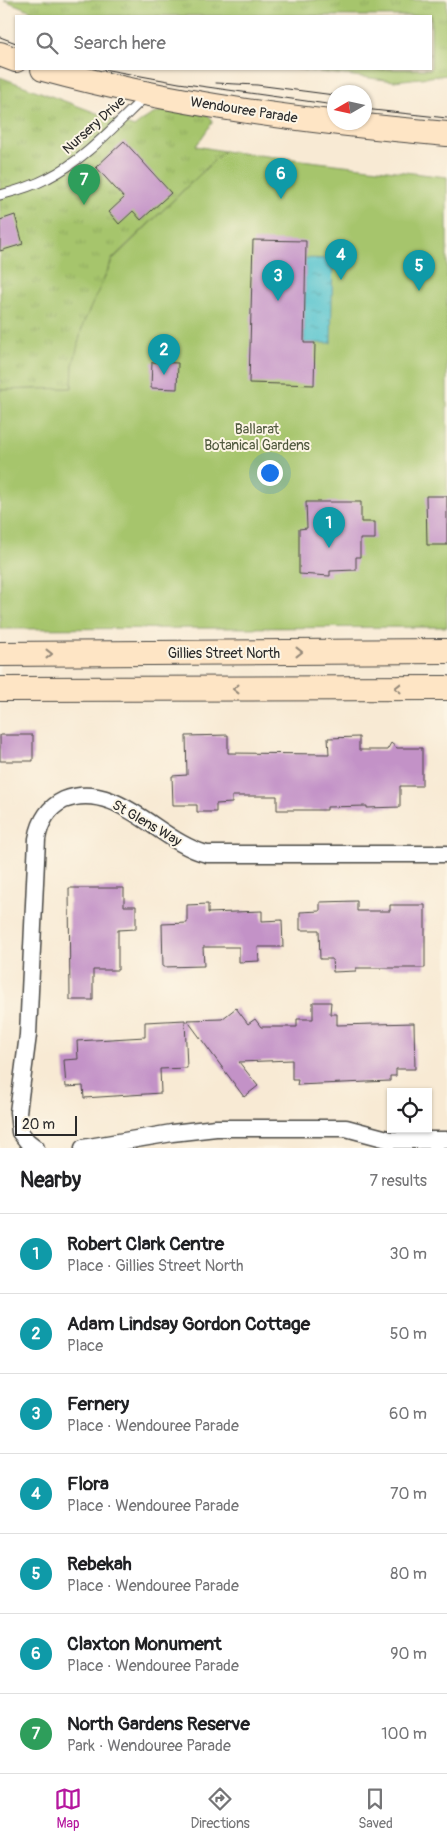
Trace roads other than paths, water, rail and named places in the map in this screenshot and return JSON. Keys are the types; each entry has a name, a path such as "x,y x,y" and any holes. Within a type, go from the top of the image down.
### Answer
{"main road":[{"path":"0,54 15,60"},
{"name":"Wendouree Parade","path":"47,70 148,94 276,115 447,134"},
{"name":"Gillies Street North","path":"0,654 447,651"},
{"path":"0,689 447,688"}],"street":[{"name":"St Glens Way","path":"36,1148 26,1141 20,1132 18,1112 28,1035 37,839 44,816 59,803 83,796 110,801 127,808 183,845 207,854 447,854"},
{"path":"83,1148 172,1133 216,1128 346,1128 391,1140 447,1140"}],"lane":[{"name":"Nursery Drive","path":"0,196 31,186 62,170 90,149 148,94"}],"water":[{"path":"305,258 333,259 331,343 304,343"}],"tram line":[{"path":"0,37 15,43"},
{"path":"108,70 179,83 327,104"},
{"path":"216,83 257,85 327,94"},
{"path":"372,110 447,118"}],"place":[{"name":"Claxton Monument","path":"281,199"},
{"name":"North Gardens Reserve","path":"84,205"},
{"name":"Flora","path":"341,280"},
{"name":"Rebekah","path":"419,291"},
{"name":"Fernery","path":"278,301"},
{"name":"Adam Lindsay Gordon Cottage","path":"164,375"},
{"name":"Robert Clark Centre","path":"329,548"}],"park label":[{"name":"Ballarat Botanical Gardens","path":"257,438"}]}
